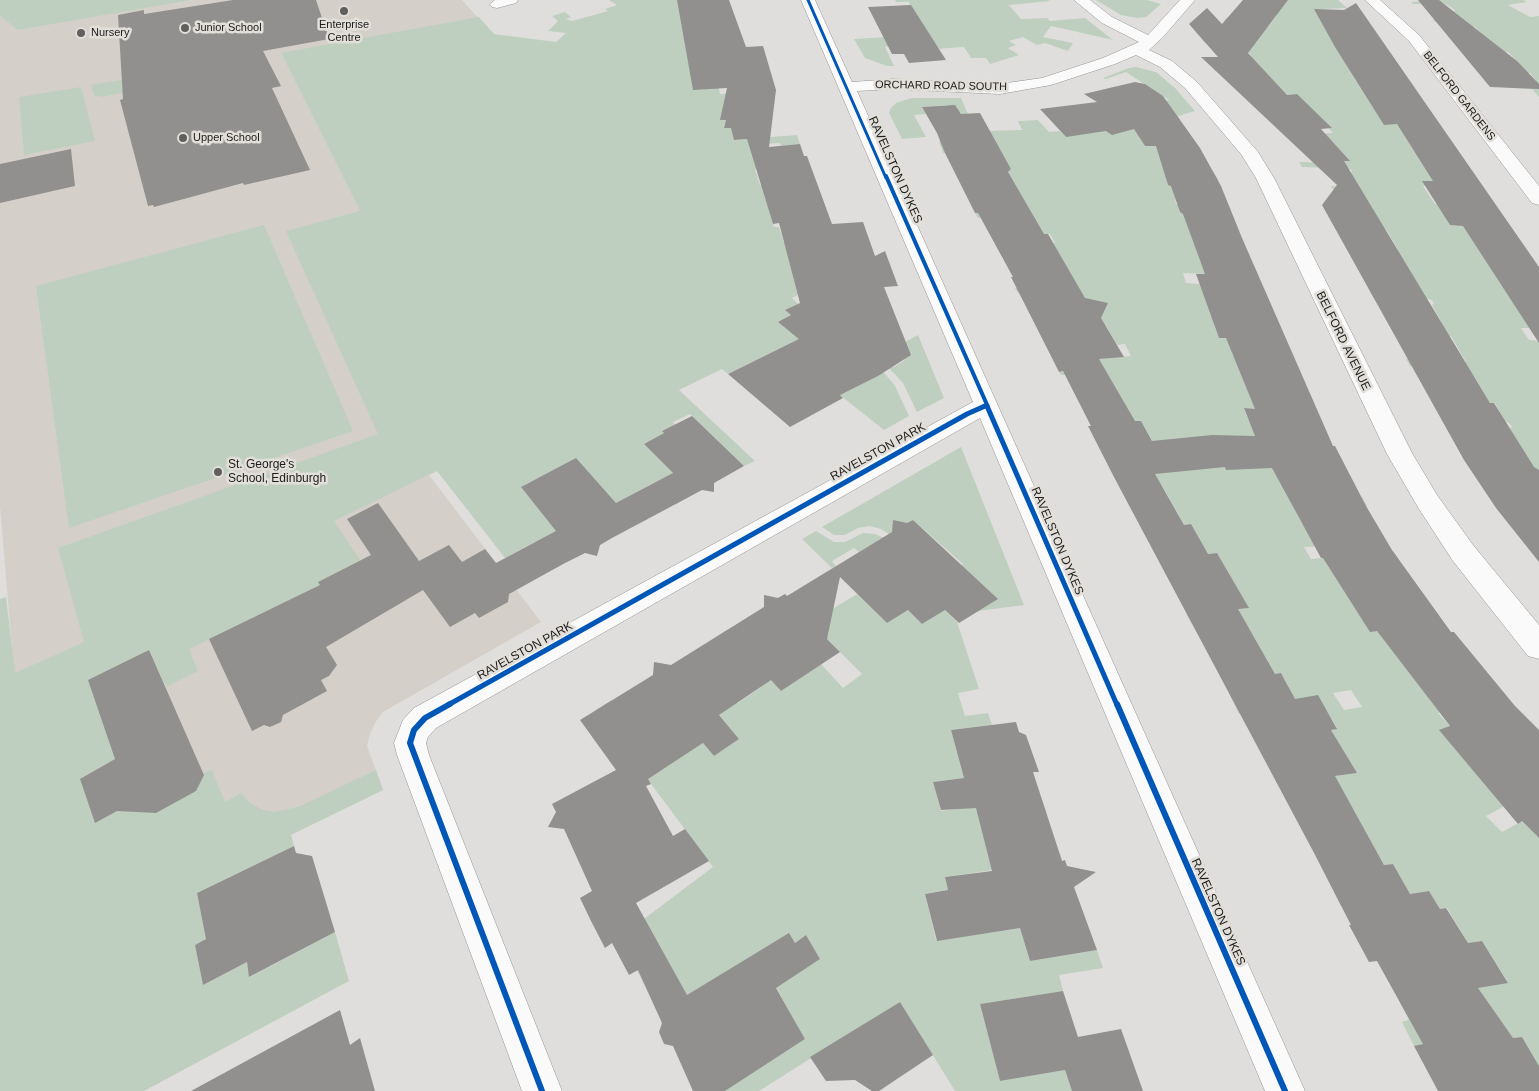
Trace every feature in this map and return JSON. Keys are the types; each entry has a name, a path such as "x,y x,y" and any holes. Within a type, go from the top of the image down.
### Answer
{"street":[{"name":"RAVELSTON DYKES","path":"808,0 987,405 1285,1091"},
{"name":"BELFORD AVENUE","path":"1081,0 1188,82 1206,100 1249,152 1265,178 1404,461 1463,553 1539,647"},
{"name":"ORCHARD ROAD SOUTH","path":"847,87 884,84 981,89 1016,88 1045,82 1080,71 1143,46 1188,0"},
{"name":"BELFORD GARDENS","path":"1372,0 1414,38 1539,199"},
{"name":"RAVELSTON PARK","path":"542,1091 412,755 410,743 414,730 425,718 987,405"}],"shaded area":[{"name":"St. George's School, Edinburgh","path":"153,0 462,0 636,190 437,471 429,475 541,622 383,712 375,723 367,746 383,790 64,943 14,673 0,506 0,16"}],"green space":[{"path":"0,0 191,0 18,30 0,16"},
{"path":"609,0 698,0 720,94 737,93 720,120 726,120 724,127 747,128 734,140 797,135 800,144 781,146 780,143 766,144 773,167 755,169 760,185 804,182 769,211 774,227 779,227 784,243 799,242 849,269 792,298 798,304 786,310 791,315 779,322 871,379 882,370 895,386 909,416 884,430 781,348 728,374 722,369 679,390 755,461 744,466 690,414 673,422 675,425 662,431 664,433 644,444 694,494 675,505 654,483 628,497 648,519 636,525 581,465 547,478 538,478 526,484 524,491 578,556 556,568 535,542 505,558 437,471 334,521 360,560 318,582 347,628 284,603 189,649 198,671 166,687 149,650 115,759 80,779 133,801 212,770 225,802 241,793 250,803 263,810 274,812 298,807 376,770 383,790 291,835 294,846 197,893 202,915 237,923 195,945 203,985 247,962 250,977 335,932 349,981 144,1091 0,1091 0,599 6,597 15,673 84,642 58,548 378,434 286,231 360,211 281,53 479,17 494,34 556,42 566,33 548,31 558,21 552,16 565,12 571,17 566,19 572,21 608,11 605,9 617,5"},
{"path":"895,0 1048,0 1050,1 1009,5 1021,19 1047,18 1050,21 1085,18 1113,40 1051,26 1043,37 1073,43 1068,51 1045,43 1037,45 1023,37 1009,41 1016,45 1008,48 1019,55 990,64 986,58 971,58 964,47 920,50 917,45 885,47 894,66 887,66 865,58 854,39 922,35 906,21 897,6 910,5 909,2 896,2"},
{"path":"1096,0 1147,0 1161,4 1146,17 1137,18 1121,15"},
{"path":"1278,0 1338,0 1347,8 1320,9 1328,30 1326,31 1332,36 1356,81 1365,81 1399,127 1442,129 1404,135 1414,151 1459,154 1477,179 1423,186 1435,204 1449,205 1533,328 1521,328 1529,340 1539,341 1539,470 1530,466 1508,422 1436,408 1500,412 1495,403 1490,403 1474,376 1439,374 1435,367 1410,366 1406,359 1466,362 1451,336 1416,335 1408,321 1442,323 1432,305 1434,304 1432,300 1421,297 1419,299 1373,297 1347,248 1398,250 1386,229 1354,227 1351,222 1331,221 1328,216 1377,217 1338,198 1331,186 1358,188 1350,173 1352,172 1351,169 1302,167 1299,162 1342,163 1334,144 1295,135 1333,133 1297,94 1282,95 1245,68 1215,71 1213,68 1225,66 1251,55 1238,42 1205,43 1194,30 1231,39 1262,28 1224,20 1227,18 1268,27 1276,17"},
{"path":"1523,0 1527,2 1508,5 1530,17 1539,16 1539,97 1532,89 1510,88 1506,84 1537,82 1530,73 1515,72 1516,60 1508,52 1499,52 1475,27 1455,26 1451,22 1435,22 1433,20 1463,19 1452,8 1443,3 1413,4 1411,2"},
{"path":"265,55 266,60 257,65 101,97 94,95 91,85"},
{"path":"1136,67 1156,72 1175,88 1195,111 1178,116 1180,120 1171,120 1136,132 1145,146 1198,145 1168,171 1213,171 1219,181 1166,179 1168,185 1180,187 1184,199 1175,199 1176,204 1230,207 1231,211 1182,208 1179,210 1184,214 1201,263 1235,264 1235,275 1183,273 1186,283 1212,285 1232,326 1214,325 1219,338 1287,341 1236,350 1231,353 1236,358 1255,409 1244,409 1249,421 1259,421 1288,495 1362,497 1367,506 1294,507 1302,524 1311,523 1323,546 1304,547 1311,559 1394,552 1401,563 1347,569 1404,611 1454,707 1438,713 1516,800 1486,816 1502,832 1522,821 1539,838 1539,1084 1538,1064 1522,1037 1513,1038 1507,1031 1414,1046 1402,1022 1409,1020 1400,1003 1508,982 1482,941 1468,943 1447,908 1440,909 1429,891 1341,906 1334,892 1403,882 1393,864 1384,865 1343,791 1309,780 1356,773 1331,730 1337,728 1325,708 1318,709 1315,704 1239,714 1230,695 1289,687 1281,673 1275,674 1250,630 1222,621 1192,624 1187,615 1248,607 1217,553 1187,556 1184,525 1164,489 1148,491 1115,479 1170,472 1141,421 1091,426 1088,420 1131,416 1105,371 1061,375 1059,372 1083,369 1078,361 1131,356 1125,344 1117,345 1106,326 1039,332 1101,302 1086,301 1047,291 1018,293 1015,288 1062,283 1001,248 1055,243 1050,234 1033,235 1020,214 978,218 975,213 1028,209 1000,173 1008,172 1011,169 1009,166 978,152 943,153 939,141 957,139 963,118 960,112 951,112 947,105 922,107 926,114 914,115 926,137 902,139 889,113 896,103 912,98 961,98 968,114 986,131 1022,130 1018,121 1038,120 1049,132 1060,131 1066,137 1140,107 1169,100 1126,72 1106,79 1103,78","holes":["1351,690 1362,707 1344,710 1333,693"]},
{"path":"81,87 95,141 24,155 19,97"},
{"path":"264,225 353,431 69,528 36,286"},
{"path":"918,335 944,398 917,412 903,383 888,367 894,367 905,360 894,348"},
{"path":"961,447 1024,605 978,611 961,566 963,564 913,520 889,534 881,529 870,526 858,528 845,535 834,535 822,527"},
{"path":"816,531 834,542 845,542 863,533 875,534 884,538 859,552 854,548 832,561 836,566 832,568 802,539"},
{"path":"924,590 957,622 979,689 958,693 965,716 988,713 992,725 951,730 964,778 933,782 941,811 1041,798 1047,814 980,822 1056,843 1062,860 945,877 948,890 925,894 936,940 1020,928 1030,961 1097,950 1103,968 1059,975 1063,991 980,1004 1000,1081 1065,1070 1072,1091 955,1091 900,1002 759,1091 725,1091 805,1039 776,987 820,959 806,935 795,943 789,934 658,1013 637,970 644,919 713,867 596,710 611,700 663,769 703,743 714,756 739,739 714,709 732,697 738,703 761,687 716,637 727,630 781,691 821,664 843,688 862,674 826,638 829,632 821,624 829,611 857,594 887,623 908,610 922,624 938,614"}],"building":[{"path":"233,0 316,0 329,39 263,51 281,86 272,88 310,170 244,185 243,183 154,207 153,205 148,206 120,100 123,99 118,15 144,10 144,14"},
{"path":"677,0 729,0 746,47 763,46 776,90 769,147 800,144 804,156 807,156 832,224 863,222 875,256 885,251 898,286 884,287 911,355 878,376 840,395 843,398 790,427 728,374 799,339 778,322 791,315 785,310 800,303 779,223 773,224 747,139 734,140 731,128 724,128 726,120 720,120 727,88 693,90"},
{"path":"1243,0 1288,0 1248,53 1287,95 1297,94 1332,128 1321,129 1350,161 1344,161 1490,403 1494,403 1534,467 1539,470 1539,562 1496,508 1464,460 1322,205 1337,185 1201,57 1218,57 1189,24 1207,8 1222,24"},
{"path":"1418,0 1439,0 1517,61 1539,84 1539,89 1490,87"},
{"path":"1356,3 1539,267 1539,343 1463,226 1450,225 1422,181 1433,181 1397,124 1384,125 1335,47 1314,9 1344,10"},
{"path":"911,5 946,60 909,63 904,54 892,54 868,7"},
{"path":"1135,82 1145,84 1163,96 1200,148 1221,186 1333,446 1335,446 1366,506 1392,550 1451,632 1454,632 1515,706 1539,730 1539,838 1522,821 1518,824 1439,730 1450,726 1377,631 1370,632 1323,558 1321,558 1272,468 1226,470 1225,467 1155,474 1184,525 1191,524 1208,554 1217,553 1249,608 1238,609 1275,674 1281,673 1295,699 1318,695 1337,729 1331,730 1357,773 1335,776 1384,865 1393,864 1410,894 1429,891 1440,909 1446,908 1468,943 1482,941 1508,983 1478,988 1513,1038 1522,1037 1539,1066 1539,1091 1438,1091 1414,1046 1423,1044 1377,961 1369,962 1349,925 1351,925 1313,851 1115,479 1063,371 1059,372 1011,277 1013,277 978,213 975,213 937,133 922,107 955,105 961,114 980,113 1011,169 1008,172 1044,234 1048,234 1085,298 1108,303 1101,318 1124,357 1099,359 1135,421 1141,421 1152,441 1212,435 1255,436 1244,408 1255,409 1226,338 1219,338 1196,274 1205,274 1183,214 1180,212 1171,186 1168,185 1156,146 1145,146 1134,129 1112,135 1106,131 1066,137 1040,109 1097,102 1084,94"},
{"path":"71,149 75,186 0,203 0,164"},
{"path":"692,416 744,466 714,483 714,492 702,490 612,538 600,545 597,556 585,553 565,563 509,594 508,602 479,618 475,613 450,627 423,590 326,647 337,665 329,676 321,680 327,691 283,715 281,722 270,727 264,725 252,731 209,639 320,585 318,582 371,555 347,519 378,503 419,561 449,545 462,562 485,549 496,563 556,531 521,487 576,458 616,503 673,473 644,444 664,433 662,431"},
{"path":"893,520 907,523 913,520 998,599 959,623 945,610 922,624 908,610 887,623 840,577 827,639 840,652 781,691 771,680 719,715 739,739 714,756 703,743 648,779 651,784 646,786 673,836 685,829 709,861 636,903 687,995 789,933 795,943 806,935 820,959 776,988 805,1039 725,1091 693,1091 673,1046 664,1044 659,1032 662,1023 638,970 629,975 612,943 605,948 591,921 580,898 592,891 564,829 548,827 556,812 552,804 616,770 580,720 653,675 654,662 671,665 764,607 764,595 778,598 785,594 787,596 892,532"},
{"path":"149,650 204,775 196,791 156,813 117,811 95,823 80,779 115,759 88,680"},
{"path":"1016,722 1019,732 1026,735 1039,772 1033,772 1062,861 1065,860 1067,866 1096,872 1074,887 1097,950 1030,961 1020,928 937,941 925,894 948,890 945,877 992,871 976,808 941,810 933,782 964,778 951,730"},
{"path":"294,846 296,853 312,856 335,932 249,977 247,962 203,985 195,945 206,939 197,893"},
{"path":"1063,991 1078,1037 1121,1029 1143,1091 1072,1091 1065,1070 1000,1081 980,1004"},
{"path":"900,1002 933,1055 879,1091 872,1091 855,1080 826,1081 810,1057"},
{"path":"340,1010 350,1045 360,1038 375,1091 191,1091"}],"cycle path":[{"path":"808,0 987,405 1285,1091"},
{"path":"542,1091 413,755 410,743 414,730 425,718 967,414 987,405"}],"place":[{"name":"Enterprise Centre","path":"344,11"},
{"name":"Junior School","path":"185,28"},
{"name":"Nursery","path":"81,33"},
{"name":"Upper School","path":"183,138"},
{"name":"St. George's School, Edinburgh","path":"218,472"}]}
